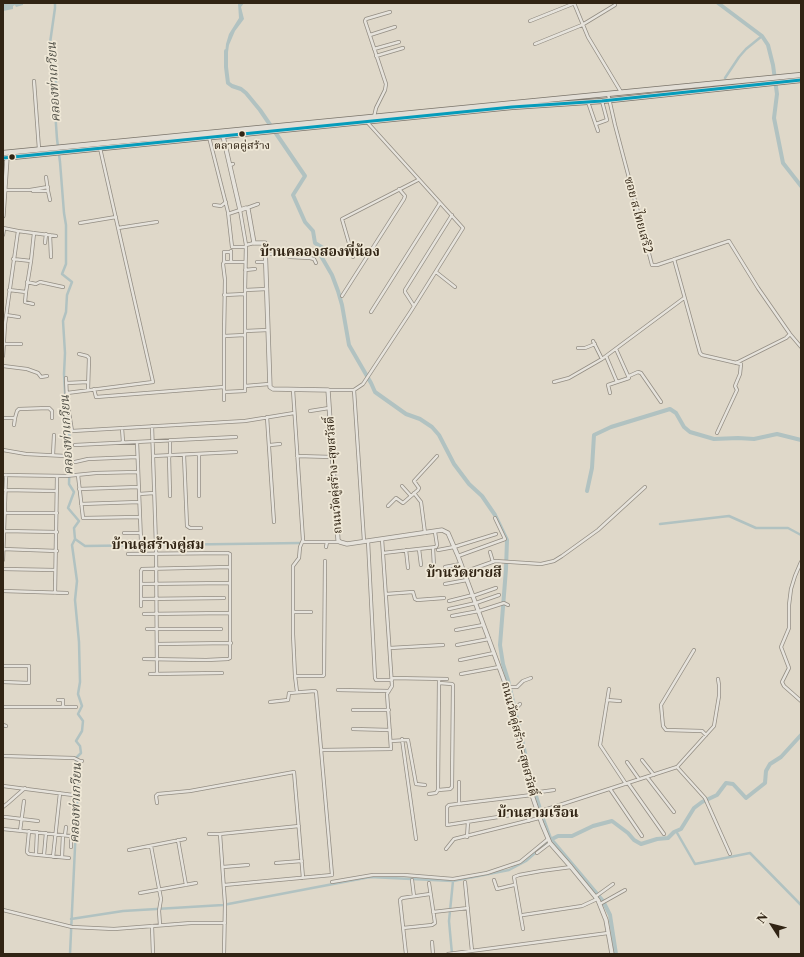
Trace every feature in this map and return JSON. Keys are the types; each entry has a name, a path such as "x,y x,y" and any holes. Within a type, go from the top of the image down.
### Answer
{"main road":[{"path":"790,79 801,75"},
{"path":"100,146 275,126 621,92 790,79 801,80"},
{"path":"5,158 61,149 272,132 512,107 602,101 758,82"},
{"path":"3,153 39,149 52,150"}],"street":[{"path":"530,21 575,3 582,25 588,37 621,92"},
{"path":"535,44 582,25 615,5"},
{"path":"374,117 374,111 386,88 386,84 365,21 366,19 390,12"},
{"path":"370,35 395,27"},
{"path":"374,49 399,42"},
{"path":"376,56 403,48"},
{"path":"34,80 39,149"},
{"name":"ซอย ส.ไทยเสรี2","path":"608,94 651,264 653,266 658,265 729,242 758,288 790,334"},
{"path":"596,124 607,122 602,101"},
{"path":"588,102 598,131"},
{"path":"233,248 254,243 265,243 270,387 273,390 354,390 360,387 370,374 463,228 367,122"},
{"path":"223,136 232,164 245,246 245,396"},
{"path":"209,137 226,202 233,248 231,252 231,262"},
{"path":"67,393 153,382 100,146"},
{"path":"3,216 5,158"},
{"path":"46,177 50,200"},
{"path":"353,257 342,219 419,179"},
{"path":"30,190 48,186"},
{"path":"342,296 404,199 405,196 399,189"},
{"path":"4,190 48,191"},
{"path":"214,205 221,206 226,202"},
{"path":"371,312 440,203"},
{"path":"228,214 258,204"},
{"path":"247,208 254,243"},
{"path":"414,306 404,292 452,215"},
{"path":"80,224 116,217"},
{"path":"118,228 157,222"},
{"path":"3,235 4,229 56,236"},
{"path":"3,356 6,315 18,231"},
{"path":"33,304 25,302 34,232"},
{"path":"45,243 46,234"},
{"path":"50,235 51,257"},
{"path":"224,400 224,252 231,252"},
{"path":"266,254 282,254 290,257 312,259 316,264"},
{"path":"13,259 31,261"},
{"path":"674,259 700,353 702,355 741,364 740,374 735,386 737,390 717,433"},
{"path":"224,262 245,262"},
{"path":"257,262 266,262"},
{"path":"245,270 255,269"},
{"path":"436,272 456,287"},
{"path":"27,282 36,284 40,282 63,287"},
{"path":"245,290 267,289"},
{"path":"10,290 26,292"},
{"path":"224,295 245,294"},
{"path":"554,382 569,378 602,359 684,298"},
{"path":"6,315 19,317"},
{"path":"245,331 268,330"},
{"path":"736,363 786,338 790,334 801,347"},
{"path":"224,336 245,335"},
{"path":"593,341 602,359"},
{"path":"4,344 21,344"},
{"path":"578,348 585,348 595,344"},
{"path":"616,348 629,376"},
{"path":"79,354 89,358 88,390"},
{"path":"606,356 617,382"},
{"path":"3,366 28,369 38,372 41,376 47,376"},
{"path":"610,393 608,386 629,378 629,376 638,372 662,402"},
{"path":"66,378 72,431 196,425 259,420 267,417 294,413"},
{"path":"66,383 88,382"},
{"path":"245,386 269,384"},
{"path":"94,389 96,397 224,387"},
{"path":"293,390 303,542 300,546 299,558 293,566 295,676 297,692"},
{"name":"ถนนวัดคู่สร้าง-สุขสวัสดิ์","path":"328,390 338,540 347,544 425,534 444,530 447,532 458,556 494,653 509,687 534,793 540,811 539,818 549,841 603,902 603,912 612,954"},
{"path":"354,390 375,678 376,680 447,679"},
{"path":"224,392 245,391"},
{"path":"14,425 16,411 19,409 49,408 52,410 52,418"},
{"path":"310,411 329,408"},
{"path":"267,417 274,522"},
{"path":"3,418 15,418"},
{"path":"152,426 156,545 157,674"},
{"path":"122,428 123,442"},
{"path":"53,455 54,435"},
{"path":"75,444 236,437"},
{"path":"170,440 170,496"},
{"path":"137,442 141,541"},
{"path":"270,445 280,444"},
{"path":"3,450 26,454 66,456"},
{"path":"153,456 236,452"},
{"path":"199,454 199,496"},
{"path":"184,455 187,526 190,528 201,528"},
{"path":"297,456 332,457"},
{"path":"388,506 395,498 403,503 414,493 418,488 414,481 436,456"},
{"path":"75,462 88,459 137,457"},
{"path":"3,560 4,475 72,476 138,472"},
{"path":"78,475 83,519 140,517"},
{"path":"55,593 58,476"},
{"path":"402,486 411,496"},
{"path":"80,489 138,487"},
{"path":"464,572 493,562 505,561 541,564 557,559 598,530 646,487"},
{"path":"5,490 57,491"},
{"path":"139,494 154,493"},
{"path":"414,493 421,502 425,534"},
{"path":"81,504 139,502"},
{"path":"4,513 57,513"},
{"path":"458,556 504,539 495,518"},
{"path":"4,531 57,532"},
{"path":"124,533 140,532"},
{"path":"383,553 433,548 437,546 435,532"},
{"path":"438,550 454,547 496,534"},
{"path":"321,750 391,749 387,694 392,686 392,679 382,539"},
{"path":"303,542 340,542"},
{"path":"326,547 328,542"},
{"path":"433,548 434,567"},
{"path":"3,549 56,551"},
{"path":"419,549 421,565"},
{"path":"406,550 408,568"},
{"path":"490,552 493,562"},
{"path":"128,554 229,553 231,657 228,659 144,659"},
{"path":"295,676 323,676 324,674 324,561"},
{"path":"801,562 795,576 789,605 789,628 781,645 789,668 782,682 785,688 801,701"},
{"path":"445,567 461,564"},
{"path":"141,606 141,570 230,567"},
{"path":"3,569 55,570"},
{"path":"445,584 467,580"},
{"path":"141,584 230,583"},
{"path":"449,601 473,596 496,588"},
{"path":"3,591 67,593"},
{"path":"386,594 413,592 415,599 417,600 444,598"},
{"path":"449,609 476,603 499,595"},
{"path":"141,599 224,598"},
{"path":"452,616 478,611 503,603 508,605"},
{"path":"293,612 312,612"},
{"path":"144,614 230,613"},
{"path":"456,630 484,625"},
{"path":"147,629 221,629"},
{"path":"457,645 489,639"},
{"path":"157,644 231,643"},
{"path":"390,648 443,645"},
{"path":"694,650 661,705 663,726 666,730 702,732 706,735"},
{"path":"460,660 494,653"},
{"path":"3,666 29,666 28,683 3,682"},
{"path":"461,674 500,667"},
{"path":"150,674 222,673"},
{"path":"509,687 517,687 523,681 531,678"},
{"path":"438,790 439,679"},
{"path":"540,811 677,767 712,729 715,723 719,696 718,680"},
{"path":"429,794 436,793 438,790 450,789 452,787 453,685 439,683"},
{"path":"609,689 600,744 664,834"},
{"path":"338,690 389,691"},
{"path":"224,885 332,875 316,692 288,693 287,700 270,702"},
{"path":"58,700 63,700 63,707"},
{"path":"607,700 620,701"},
{"path":"514,709 520,704"},
{"path":"3,707 76,707"},
{"path":"353,710 389,710"},
{"path":"353,730 390,730"},
{"path":"391,741 402,739 408,740 416,784 425,784"},
{"path":"402,739 416,839"},
{"path":"3,756 75,758 81,761"},
{"path":"642,760 654,775"},
{"path":"627,762 639,779"},
{"path":"677,767 705,798 730,854"},
{"path":"157,803 156,796 158,794 190,791 292,771 294,773 304,878"},
{"path":"648,777 674,812"},
{"path":"459,804 460,782"},
{"path":"3,786 73,795"},
{"path":"3,806 25,788"},
{"path":"610,789 642,836"},
{"path":"529,821 527,814 524,813 447,825 448,806 554,790"},
{"path":"53,856 60,793"},
{"path":"20,831 24,801"},
{"path":"5,817 38,821"},
{"path":"446,849 453,840 539,818"},
{"path":"468,822 468,837"},
{"path":"209,834 299,826"},
{"path":"62,857 66,827"},
{"path":"3,829 71,836 71,847"},
{"path":"29,832 28,853 69,858"},
{"path":"36,854 37,832"},
{"path":"44,855 46,833"},
{"path":"220,834 225,905 224,954"},
{"path":"129,850 185,839"},
{"path":"178,840 186,885"},
{"path":"537,853 549,841"},
{"path":"332,882 372,875 404,875 453,879 491,872 516,864 549,841"},
{"path":"151,846 160,889 160,925"},
{"path":"276,863 302,861"},
{"path":"223,868 248,865"},
{"path":"524,929 514,885 514,877 571,867"},
{"path":"412,880 414,896"},
{"path":"494,880 497,889 514,885"},
{"path":"465,882 472,951"},
{"path":"140,893 196,883"},
{"path":"403,928 434,924 435,921 429,883"},
{"path":"523,915 582,906 613,884"},
{"path":"603,902 625,890"},
{"path":"406,954 400,900 402,898 430,894"},
{"path":"433,912 468,908"},
{"path":"3,910 71,926 114,929 160,925 225,923"},
{"path":"152,926 153,954"},
{"path":"448,954 608,933"},
{"path":"432,942 433,954"}],"shaded area":[{"path":"3,3 23,3 23,5 16,7 15,5 13,6 13,9 3,11"},
{"path":"238,3 244,3 241,7 244,19 235,31 229,45 228,52 225,55 229,34 239,18"}],"waterway":[{"name":"คลองท่าเกวียน","path":"55,3 50,43 56,82 55,110 57,139 66,225 66,264 62,274 72,282 67,295 66,312 63,321 65,353 64,374 70,451 69,484 74,492 68,508 79,521 74,528 75,539 72,545 77,581 75,600 79,642 80,682 78,694 82,706 78,714 83,721 82,731 76,741 80,746 81,753 76,758 78,783 70,954"},
{"path":"718,3 762,36 768,45 773,65 777,94 774,118 783,163 801,186"},
{"path":"725,78 746,49 762,36"},
{"path":"226,51 228,83 246,93 260,110 305,176 293,195 305,222 313,231 315,243 323,248 321,256 332,275 338,291 349,345 375,392 406,414 420,419 432,427 439,435 454,464 469,484 482,496 495,515 507,540 500,645 503,664 531,779 550,838 603,901 610,915 616,954"},
{"path":"587,491 592,468 594,435 611,427 670,409 676,413 684,427 690,432 714,439 754,439 777,434 801,440"},
{"path":"660,524 729,516 756,528 788,528 801,535"},
{"path":"75,539 85,546 301,543"},
{"path":"552,839 558,836 572,836 593,826 612,821 628,833 634,840 641,844 657,839 668,838 674,832 681,829 694,808 702,802 717,795 726,783 733,784 746,798 765,783 766,771 770,764 781,757 801,735"},
{"path":"676,831 695,864 750,853 801,905"},
{"path":"71,919 123,911 223,905 370,877 453,881 509,870 526,861 552,839"},
{"path":"452,954 449,921 453,881"}],"transit line":[{"path":"3,158 512,107 602,101 801,80"}],"place":[{"name":"ตลาดคู่สร้าง","path":"242,134"}],"district":[{"name":"บ้านคลองสองพี่น้อง","path":"320,252"},
{"name":"บ้านคู่สร้างคู่สม","path":"158,545"},
{"name":"บ้านวัดยายสี","path":"464,573"},
{"name":"บ้านสามเรือน","path":"538,813"}]}
